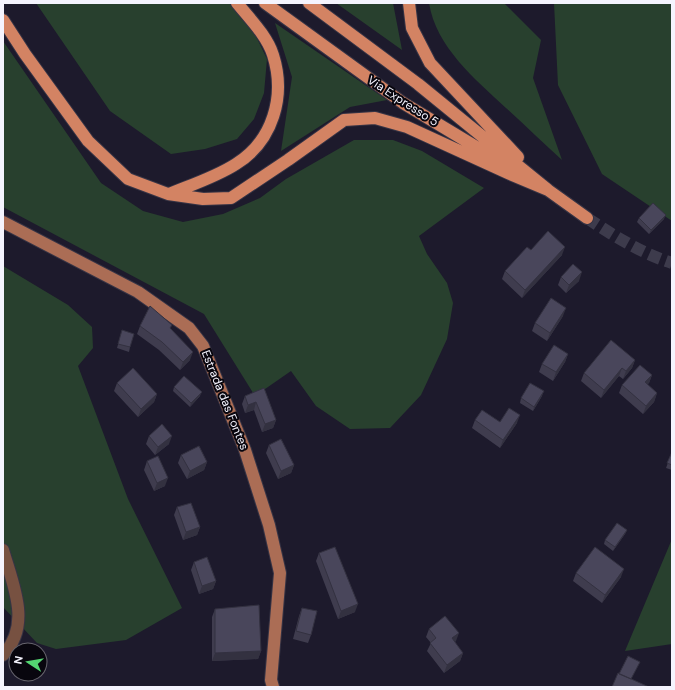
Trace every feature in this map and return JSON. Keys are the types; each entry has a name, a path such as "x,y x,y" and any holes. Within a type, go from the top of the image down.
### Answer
{"main road":[{"path":"168,194 236,164 256,148 271,124 278,99 278,79 273,54 262,34 237,3"},
{"name":"Via Expresso 5","path":"265,3 402,103 548,190"},
{"name":"Via Expresso 5","path":"309,3 418,84 548,190 587,218"},
{"path":"409,3 412,28 430,63 548,190"},
{"path":"3,20 25,54 88,141 128,179 168,194 203,199 231,198 344,120 375,118 407,127 548,190"}],"street":[{"name":"Estrada das Fontes","path":"3,222 138,292 189,328 203,346 245,450 269,525 280,573 272,680 273,687"},
{"path":"3,550 19,605 19,623 9,649 3,655"}],"green space":[{"path":"36,3 229,3 252,28 267,59 264,93 254,119 237,139 205,149 171,154 110,111"},
{"path":"336,3 393,3 402,50"},
{"path":"429,3 504,3 541,40 533,78 562,160 482,86 458,61 440,34 433,19"},
{"path":"554,3 672,3 672,221 602,174 558,85"},
{"path":"275,23 387,100 350,107 281,151 292,77"},
{"path":"3,41 101,183 143,211 183,222 223,214 260,198 286,179 354,140 393,140 422,151 484,188 419,236 427,254 447,283 453,303 447,339 421,395 390,428 350,429 316,406 291,371 255,396 204,314 3,207"},
{"path":"3,266 68,305 92,327 93,348 78,366 128,499 182,608 126,640 56,649 48,646 48,642 36,642 3,607"},
{"path":"672,539 672,644 625,651"}],"building":[{"path":"653,203 666,215 651,230 639,218"},
{"path":"548,231 565,247 525,290 505,271 527,247 531,250"},
{"path":"573,264 582,272 569,285 561,277"},
{"path":"551,298 566,308 550,333 535,323"},
{"path":"150,306 172,325 170,328 193,352 183,362 162,342 140,326"},
{"path":"122,330 134,334 130,347 118,344"},
{"path":"611,340 635,360 626,371 622,368 604,390 584,373"},
{"path":"554,345 568,354 556,372 542,364"},
{"path":"640,365 652,375 645,382 657,393 646,406 622,385"},
{"path":"133,368 157,394 141,409 117,383"},
{"path":"184,376 202,392 191,403 174,387"},
{"path":"530,383 544,391 534,407 521,398"},
{"path":"264,388 276,420 265,424 256,402 248,405 245,396"},
{"path":"509,408 520,415 503,440 475,420 482,410 500,422"},
{"path":"162,424 172,436 158,447 149,436"},
{"path":"281,439 294,465 281,471 269,445"},
{"path":"199,446 207,462 190,471 181,455"},
{"path":"672,452 672,465 667,463"},
{"path":"158,456 168,478 157,483 147,461"},
{"path":"191,503 200,527 186,532 177,507"},
{"path":"617,523 627,530 615,547 605,540"},
{"path":"335,547 358,604 341,611 319,553"},
{"path":"595,547 624,569 605,595 576,573"},
{"path":"207,557 216,581 202,586 194,562"},
{"path":"259,605 261,651 215,653 215,609"},
{"path":"302,608 317,611 311,635 296,631"},
{"path":"445,616 459,633 452,638 463,653 447,665 430,643 436,638 429,629"},
{"path":"628,656 640,662 631,679 619,674"},
{"path":"618,673 649,687 612,687"}],"tunnel":[{"path":"587,218 618,238 672,263"}]}
